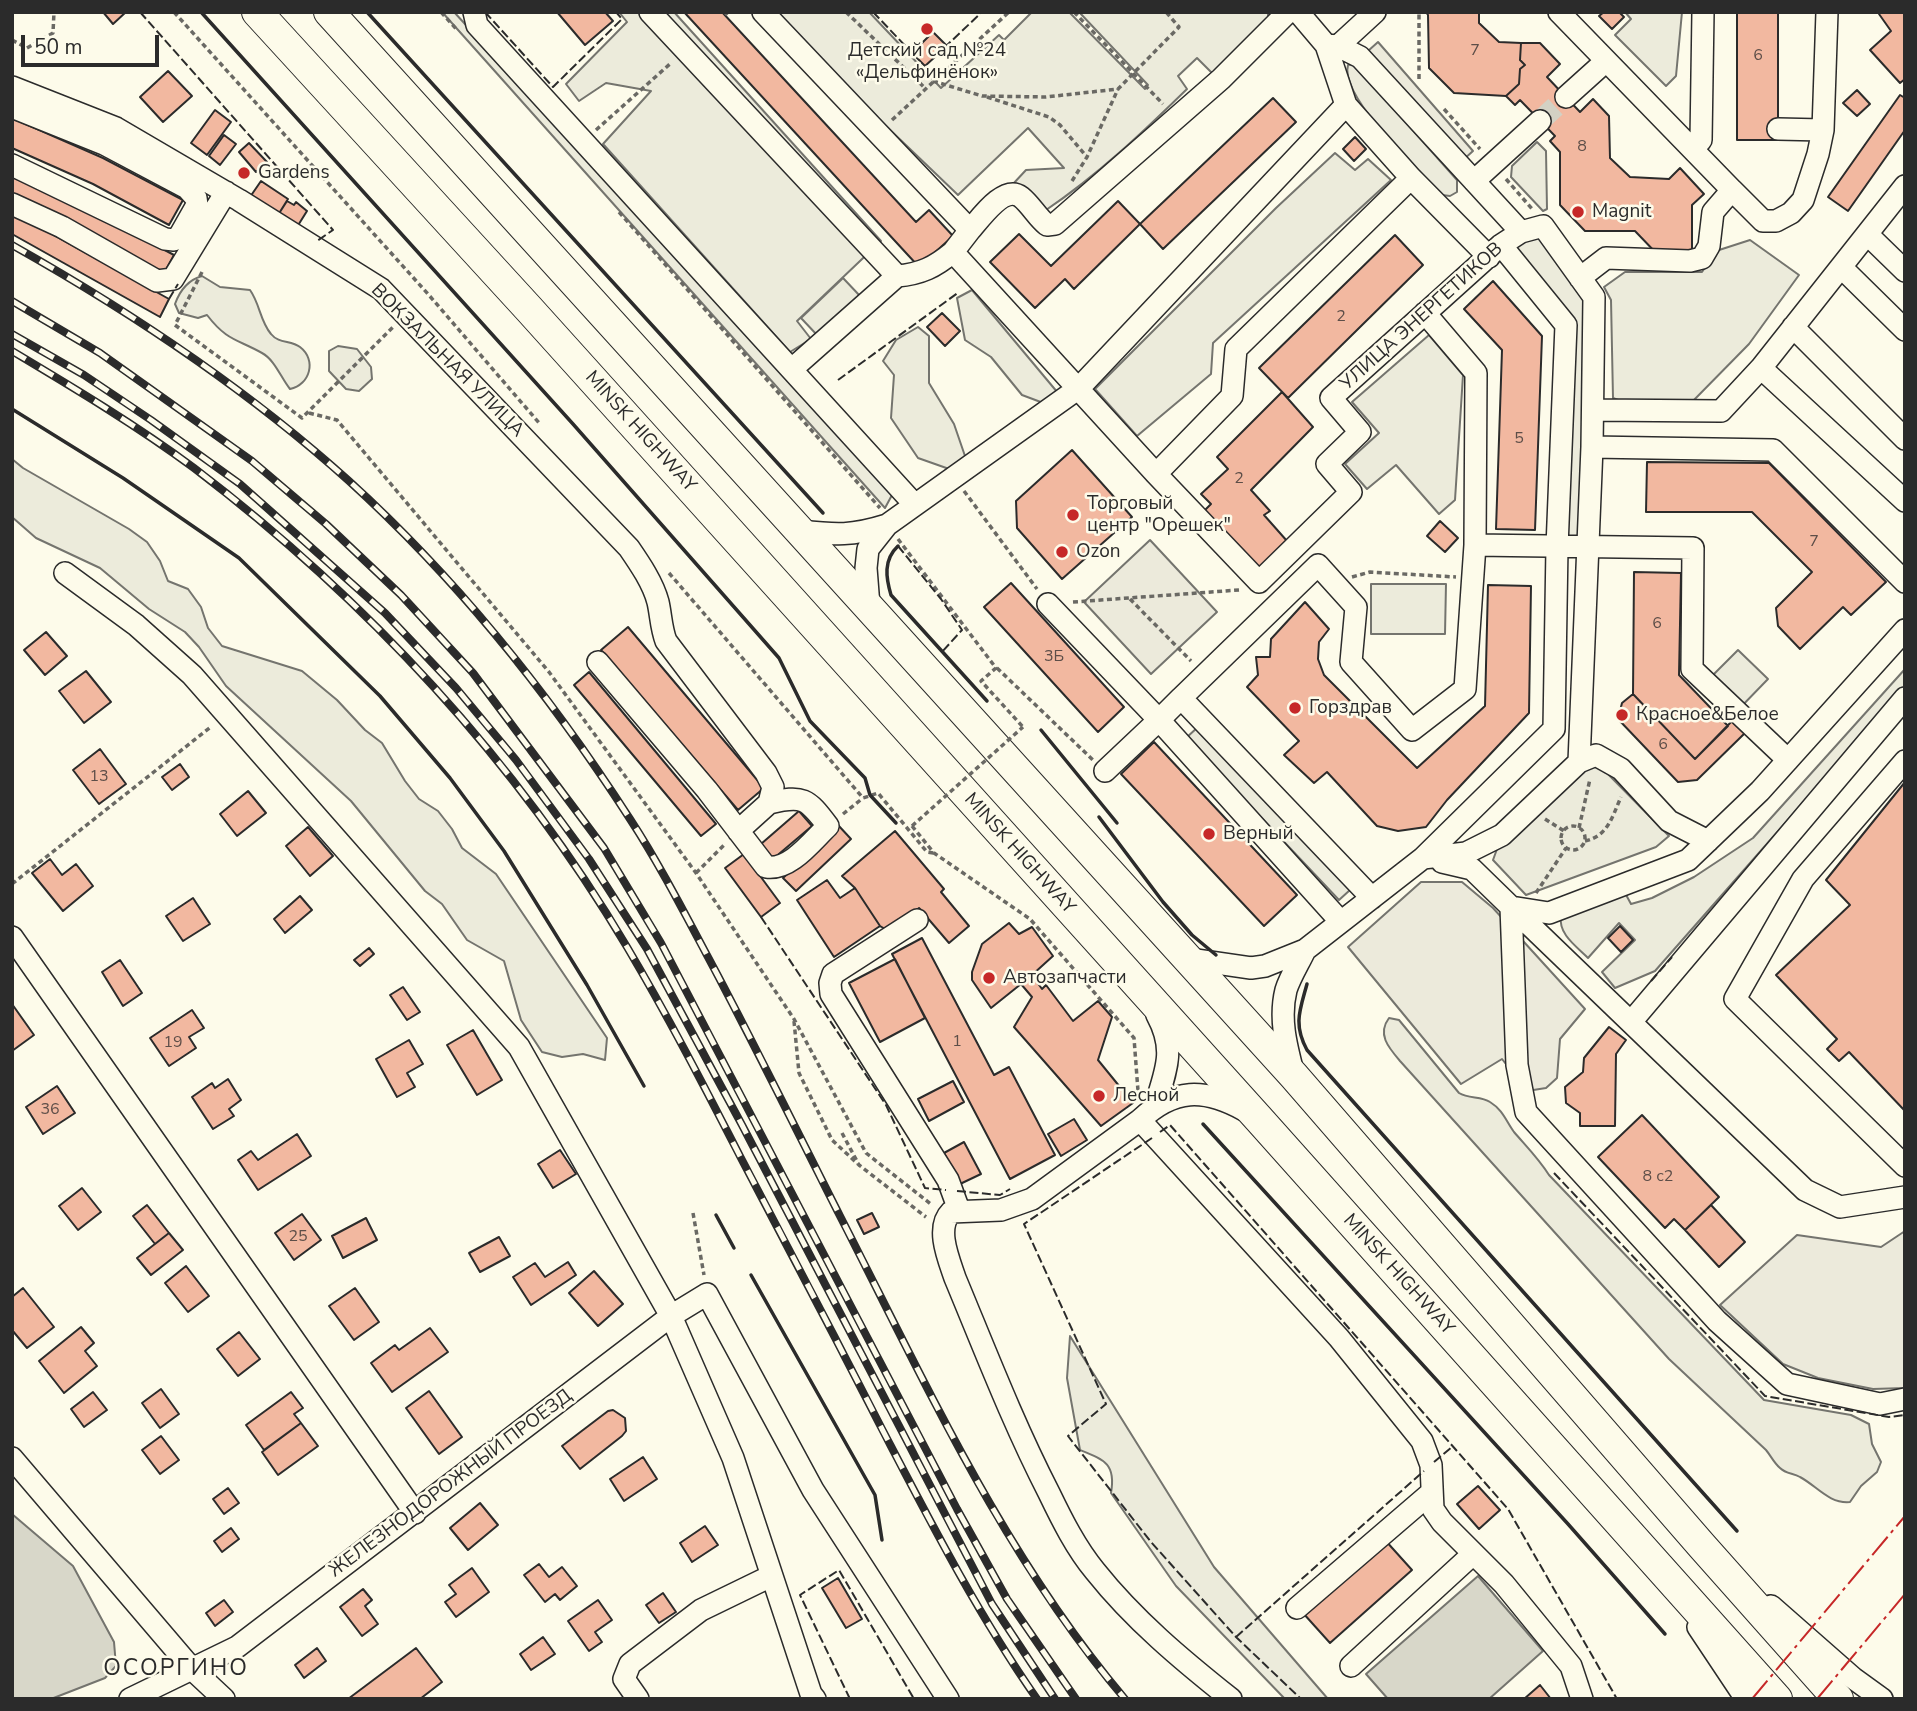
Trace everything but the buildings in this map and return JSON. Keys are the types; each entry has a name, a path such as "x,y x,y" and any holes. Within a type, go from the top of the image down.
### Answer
{"highway":[{"name":"MINSK HIGHWAY","path":"257,12 529,309 1258,1118 1777,1699"},
{"path":"329,12 1294,1076 1838,1699"}],"street":[{"path":"474,12 477,24 915,505"},
{"path":"650,12 897,276"},
{"path":"763,12 970,230"},
{"path":"792,369 897,276 918,274 934,268 953,252 1003,195 1012,193 1020,196 1047,225 1055,224 1177,118 1288,12"},
{"path":"1298,12 1332,45 1360,57 1521,232"},
{"path":"1332,45 1375,12"},
{"path":"1559,12 1763,220 1776,221 1791,213 1803,200 1823,130 1827,12"},
{"path":"1693,149 1701,140 1703,12"},
{"path":"1189,959 1251,968 1265,966 1305,950 1423,858 1555,729 1566,326 1495,251 1439,206 1411,178 1346,105 1332,45"},
{"path":"1566,97 1606,61"},
{"name":"ВОКЗАЛЬНАЯ УЛИЦА","path":"12,87 116,128 226,192 381,289 629,548 658,601 666,641 766,773 773,787 768,803"},
{"path":"869,606 866,568 868,549 887,525 1079,388 1346,105"},
{"path":"12,107 104,144 187,188 196,198 197,205 180,235 174,240 165,239 12,165"},
{"path":"1474,181 1540,121"},
{"path":"1778,129 1823,130"},
{"path":"1156,474 1232,397 1236,349 1411,178"},
{"path":"1593,410 1721,411 1761,368 1905,186"},
{"path":"1580,278 1606,258 1690,261 1702,258 1709,246 1713,212 1732,190"},
{"path":"12,204 62,227 163,282 173,279 226,192"},
{"name":"УЛИЦА ЭНЕРГЕТИКОВ","path":"1259,582 1351,492 1327,464 1360,432 1331,398 1495,251 1521,232 1543,226 1594,297 1592,447 1587,546 1588,758"},
{"path":"1867,234 1905,271"},
{"path":"953,252 1156,474 1278,602"},
{"path":"1841,267 1905,330"},
{"path":"1105,771 1318,565 1356,607 1351,662 1412,730 1465,689 1475,545 1476,373 1425,313"},
{"path":"1793,327 1905,439"},
{"path":"1761,368 1905,501"},
{"path":"1592,447 1773,450 1905,582"},
{"path":"800,531 840,535 861,533 887,525"},
{"path":"1475,545 1693,548 1692,669 1787,760"},
{"path":"65,573 158,644 227,714 519,1047 671,1316 733,1458 811,1694 815,1699"},
{"path":"1048,604 1158,720 1341,922"},
{"path":"1518,908 1549,913 1688,860 1760,791 1905,630"},
{"path":"598,662 707,790 738,831 766,867 775,869 786,864 828,826 812,804 791,798 768,803 738,831"},
{"path":"1181,698 1371,898"},
{"path":"1631,1022 1905,698"},
{"path":"1423,858 1466,853 1502,835 1588,758 1621,769 1669,821 1708,841"},
{"path":"1905,761 1803,879 1735,999 1905,1166"},
{"path":"1423,858 1472,869 1518,908 1631,1022 1805,1190 1840,1207 1905,1197"},
{"path":"1518,908 1517,1065 1526,1112 1717,1321 1787,1384 1880,1404 1905,1399"},
{"path":"917,920 833,974 831,994 948,1180 953,1213 945,1248 955,1278 1029,1455 1067,1530 1093,1570 1121,1601 1181,1660 1230,1699"},
{"path":"12,937 415,1513"},
{"path":"1294,1076 1284,1037 1283,1010 1287,989 1305,950"},
{"path":"1145,995 1162,1025 1169,1051 1169,1060 1148,1113"},
{"path":"953,1213 1001,1210 1032,1199 1148,1113 1184,1095 1200,1093 1225,1100 1258,1118"},
{"path":"1148,1113 1339,1338 1422,1441 1431,1465 1433,1509 1441,1522 1504,1584 1571,1666 1582,1699"},
{"path":"707,1294 813,1490 948,1699"},
{"name":"ЖЕЛЕЗНОДОРОЖНЫЙ ПРОЕЗД","path":"131,1699 237,1647 671,1316 707,1294"},
{"path":"12,1458 193,1670 224,1699"},
{"path":"1297,1608 1432,1492"},
{"path":"1702,1546 1853,1678 1882,1699"},
{"path":"1351,1666 1474,1554"},
{"path":"1660,1570 1746,1699"},
{"path":"638,1699 624,1679 630,1664 701,1610 771,1576"}],"path":[{"path":"12,40 27,48 53,33 54,12"},
{"path":"441,12 458,31"},
{"path":"846,12 926,89"},
{"path":"877,133 1009,12"},
{"path":"1074,12 1177,118"},
{"path":"1071,182 1087,157 1118,89 1178,27 1166,12"},
{"path":"1419,12 1419,79"},
{"path":"594,132 685,50"},
{"path":"933,81 1049,117 1060,125 1087,157"},
{"path":"982,96 1046,97 1118,89"},
{"path":"617,210 879,505 887,525 996,668 1105,771"},
{"path":"204,268 175,325 302,418 406,314"},
{"path":"309,412 337,420 550,672 696,873 794,1019 866,1153 953,1213"},
{"path":"835,457 846,459"},
{"path":"954,477 1048,604 1237,591 1259,582"},
{"path":"1353,576 1370,572 1457,577"},
{"path":"1130,598 1205,674"},
{"path":"996,668 981,681 1023,727 912,826 934,853 1030,919 1134,1038 1148,1113"},
{"path":"12,884 227,714"},
{"path":"1579,828 1588,758"},
{"path":"1585,841 1579,828 1571,827 1564,831 1562,842 1566,848 1577,850 1585,841 1596,838 1607,830 1629,778"},
{"path":"828,826 863,798"},
{"path":"696,873 738,831"},
{"path":"1518,908 1566,848"},
{"path":"794,1019 799,1073 832,1140 859,1165 926,1216 936,1247 945,1248"},
{"path":"842,1133 859,1165"},
{"path":"693,1213 707,1294"}],"shaded area":[{"path":"442,12 454,12 851,445 892,495 885,508"},
{"path":"619,12 674,12 881,241 797,321 811,339 790,352 603,144 651,91 606,83 579,101 566,84 627,22"},
{"path":"776,12 869,12 941,88 999,35 1004,40 1032,12 1069,12 1145,89 1148,85 1079,12 1268,12 1268,22 1213,74 1197,58 1178,76 1187,89 1102,168 1046,210 1013,184 1026,170 1064,168 1028,128 958,195 839,81"},
{"path":"1625,12 1682,12 1676,76 1666,86 1615,35 1631,19"},
{"path":"1378,42 1473,151 1463,160 1368,51"},
{"path":"1354,64 1457,180 1457,192 1450,196 1442,195 1383,133 1356,95 1349,79 1348,65"},
{"path":"1537,142 1546,151 1547,209 1543,211 1511,177 1512,166"},
{"path":"1335,153 1355,170 1368,159 1391,180 1213,343 1211,374 1137,436 1095,389 1276,208"},
{"path":"1541,235 1587,300 1581,540 1564,539 1573,323 1513,249 1524,239"},
{"path":"1750,240 1799,275 1749,344 1691,403 1631,405 1613,398 1611,300 1604,287 1625,272 1702,272 1716,251"},
{"path":"202,276 220,287 250,290 271,334 305,352 310,365 302,383 290,389 267,356 227,335 207,315 198,318 179,313 175,304 179,294 185,286"},
{"path":"843,278 860,296 818,336 801,318"},
{"path":"972,290 1058,393 1046,404 1022,395 991,357 965,340 957,298"},
{"path":"918,327 929,336 929,383 954,424 965,456 952,470 918,458 891,418 894,375 883,361 896,340"},
{"path":"1429,335 1463,375 1455,500 1439,514 1396,465 1367,489 1345,464 1379,433 1352,402"},
{"path":"338,346 357,349 371,367 372,379 359,391 346,389 329,371 329,351"},
{"path":"12,459 147,542 160,561 168,581 188,589 201,607 208,628 222,646 302,671 382,743 419,799 438,811 462,848 496,874 607,1038 605,1060 583,1054 562,1057 542,1052 521,1020 504,961 467,940 442,904 425,891 351,801 226,686 185,632 149,609 100,568 36,538 12,517"},
{"path":"1150,540 1217,612 1151,674 1084,602"},
{"path":"1371,584 1446,584 1445,634 1371,634"},
{"path":"1738,650 1768,679 1736,712 1706,682"},
{"path":"1905,669 1905,687 1655,971 1615,988 1602,972 1635,940 1619,923 1588,958 1565,934 1561,916 1624,891 1631,904 1652,898 1694,877 1753,838"},
{"path":"1198,727 1350,890 1339,900 1186,738"},
{"path":"1589,765 1601,767 1669,836 1656,847 1526,895 1493,860 1497,849"},
{"path":"1421,882 1462,882 1493,908 1585,1009 1560,1039 1557,1078 1546,1088 1527,1091 1502,1059 1461,1084 1348,947"},
{"path":"1389,1018 1399,1020 1459,1093 1486,1100 1498,1109 1549,1175 1764,1400 1851,1415 1869,1424 1872,1444 1881,1462 1877,1472 1861,1486 1850,1502 1829,1497 1800,1477 1782,1470 1766,1450 1669,1359 1396,1056 1384,1035"},
{"path":"1905,1231 1905,1388 1873,1389 1818,1378 1783,1364 1720,1305 1797,1235 1881,1247"},
{"path":"1070,1336 1214,1567 1328,1699 1285,1699 1176,1586 1111,1493 1112,1475 1107,1464 1080,1450 1067,1378"},
{"path":"12,1514 73,1566 114,1642 116,1666 105,1678 51,1699 12,1699"},
{"path":"1478,1576 1543,1651 1489,1699 1388,1699 1366,1674"}],"tunnel":[{"path":"1540,121 1566,97"}],"railway":[{"path":"12,245 101,297 187,354 310,447 428,558 535,684 599,773 664,876 748,1034 935,1404 1004,1527 1081,1644 1125,1699"},
{"path":"12,301 100,353 252,461 326,524 401,595 473,673 604,848 661,943 957,1509 1007,1599 1076,1699"},
{"path":"12,334 84,375 240,484 385,613 456,688 516,760 589,859 647,949 992,1604 1055,1699"},
{"path":"12,351 172,452 319,572 433,686 487,748 537,812 584,878 657,999 936,1532 974,1600 1037,1699"}],"fence":[{"path":"140,12 333,230 317,241"},
{"path":"485,12 553,87 622,19 616,12"},
{"path":"873,12 914,55"},
{"path":"944,48 982,12"},
{"path":"169,299 178,284"},
{"path":"838,380 959,292"},
{"path":"898,546 962,630 942,652"},
{"path":"761,917 886,1105 925,1188 946,1190"},
{"path":"1651,981 1672,957"},
{"path":"1160,1132 1170,1125 1508,1509 1617,1699"},
{"path":"1152,1138 1024,1224 1106,1404 1068,1436 1151,1542 1236,1637 1301,1699"},
{"path":"1554,1173 1765,1396 1889,1417 1905,1415"},
{"path":"957,1191 1000,1195 1010,1189"},
{"path":"1434,1462 1453,1446"},
{"path":"1236,1637 1424,1471"},
{"path":"850,1699 800,1595 839,1570 914,1699"}],"wall":[{"path":"201,12 573,424 779,658 810,721 865,778 870,795 896,823"},
{"path":"367,12 823,513"},
{"path":"12,409 123,478 239,558 380,696 450,778 504,851 587,985 644,1086"},
{"path":"898,546 888,563 887,576 891,595 987,701"},
{"path":"1041,730 1117,823"},
{"path":"1099,817 1163,902 1192,935 1216,955"},
{"path":"1307,984 1299,1025 1307,1050 1737,1531"},
{"path":"1203,1124 1665,1634"},
{"path":"716,1215 734,1248"},
{"path":"751,1275 875,1495 882,1540"}],"power":[{"path":"1752,1699 1905,1516"},
{"path":"1817,1699 1905,1594"}],"place":[{"name":"Детский сад №24 «Дельфинёнок»","path":"927,29"},
{"name":"Gardens","path":"244,173"},
{"name":"Magnit","path":"1578,212"},
{"name":"Торговый центр \"Орешек\"","path":"1073,515"},
{"name":"Ozon","path":"1062,552"},
{"name":"Горздрав","path":"1295,708"},
{"name":"Красное&Белое","path":"1622,715"},
{"name":"Верный","path":"1209,834"},
{"name":"Автозапчасти","path":"989,978"},
{"name":"Лесной","path":"1099,1096"}],"district":[{"name":"ОСОРГИНО","path":"176,1669"}]}
